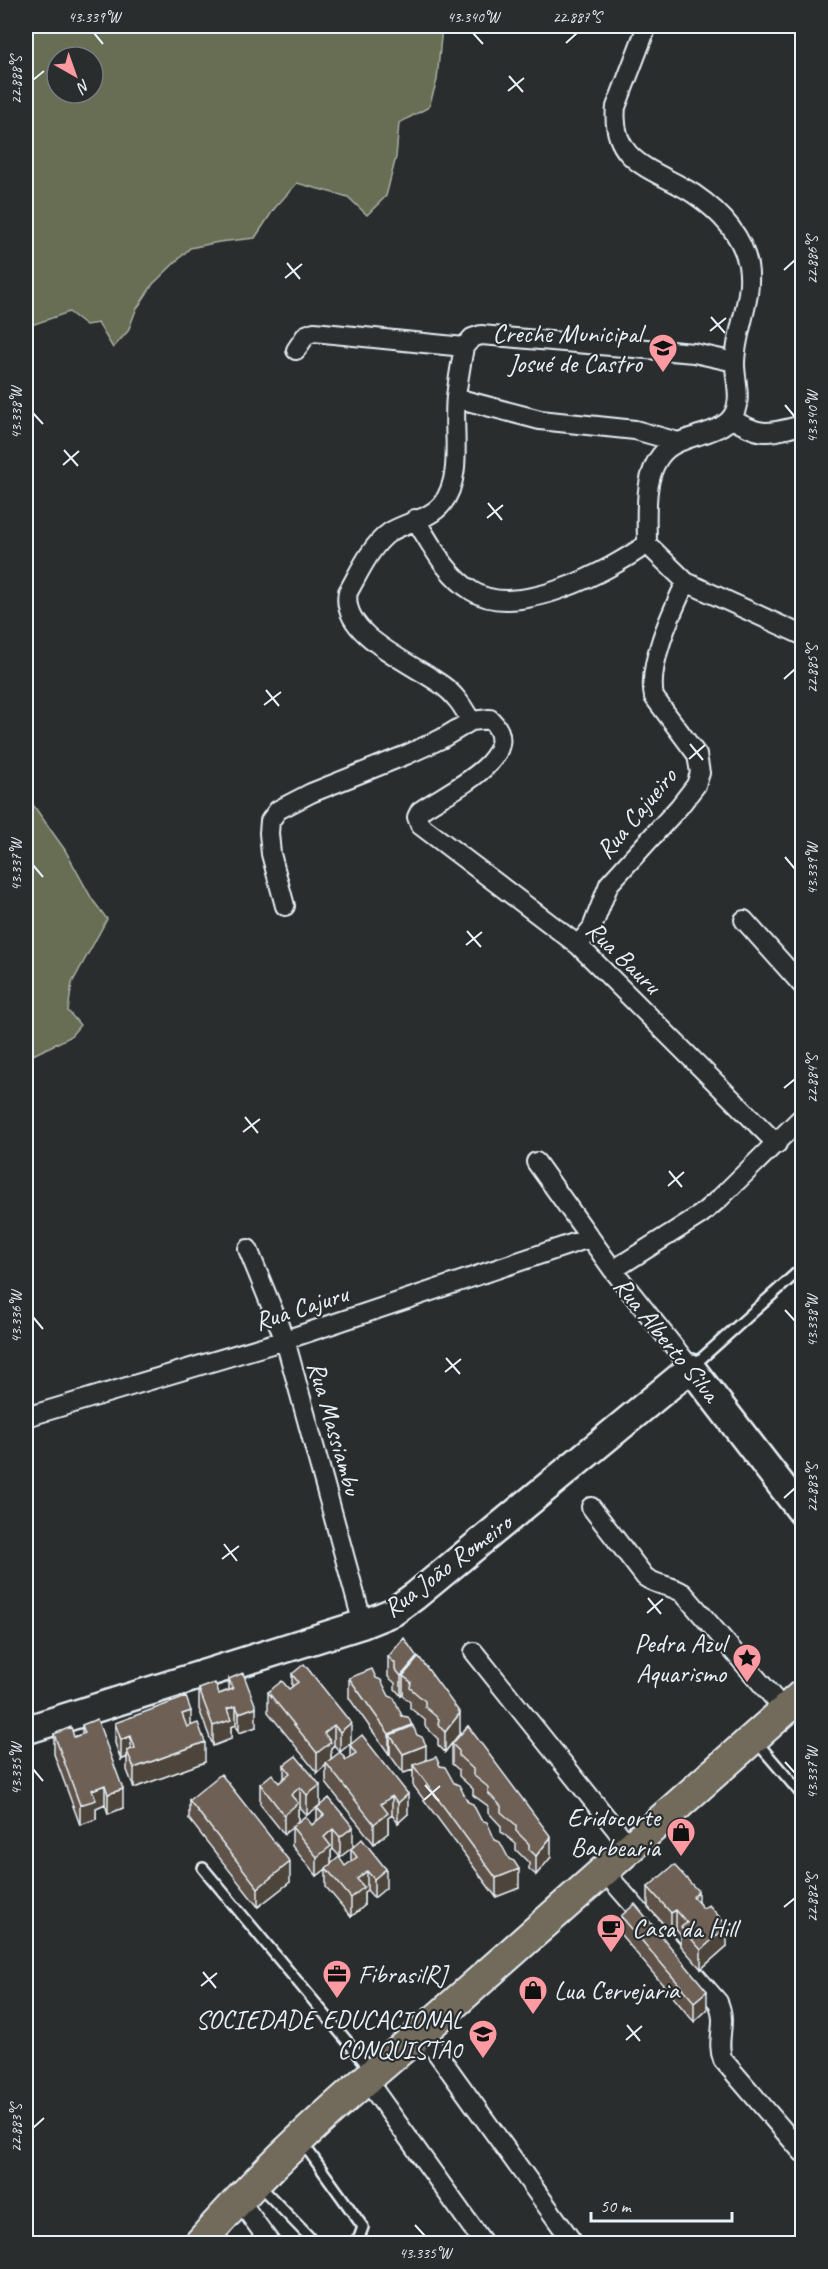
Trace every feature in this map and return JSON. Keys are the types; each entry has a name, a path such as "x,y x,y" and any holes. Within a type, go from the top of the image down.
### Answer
{"main road":[{"path":"199,2244 247,2190 369,2076 422,2032 794,1703"}],"street":[{"path":"646,544 650,480 658,460 678,442 723,425 731,418 738,400 735,363 748,285 748,266 735,233 721,216 693,194 642,167 626,151 617,136 614,121 616,107 647,26"},
{"path":"296,350 306,334 314,332 464,347"},
{"path":"285,906 271,854 269,833 270,821 278,810 311,793 441,739 471,721 452,693 364,634 348,609 346,601 348,592 376,546 388,533 440,507 452,484 455,468 456,398 464,347 472,338 481,335 694,353 735,363"},
{"path":"456,398 540,420 635,430 678,442"},
{"path":"731,418 755,431 768,433 802,425"},
{"path":"415,519 440,558 464,586 474,593 501,599 528,598 565,587 612,566 646,544"},
{"path":"646,544 686,582 802,635"},
{"name":"Rua Cajueiro","path":"578,945 592,928 609,884 679,807 696,785 700,773 697,755 653,693 660,646 669,619 686,582"},
{"name":"Rua Bauru","path":"471,721 487,718 492,721 501,737 499,750 485,769 420,812 417,818 420,825 578,945 777,1144"},
{"path":"744,920 802,985"},
{"path":"613,1270 700,1215 777,1144 802,1117"},
{"name":"Rua Alberto Silva","path":"536,1162 613,1270 802,1512"},
{"name":"Rua Cajuru","path":"26,1417 285,1340 589,1238"},
{"name":"Rua Massiambu","path":"248,1249 285,1340 363,1624"},
{"name":"Rua João Romeiro","path":"26,1730 363,1624 393,1612 691,1368"},
{"path":"591,1508 645,1577 651,1582 672,1587 683,1593 794,1703"},
{"path":"474,1652 630,1847"},
{"path":"603,1870 718,2002 724,2020 720,2046 723,2060 802,2152"},
{"path":"422,2032 574,2244"},
{"path":"369,2076 484,2244"},
{"path":"247,2190 271,2244"}],"lane":[{"path":"691,1368 802,1268"},
{"path":"754,1738 802,1795"},
{"path":"203,1868 369,2076"},
{"path":"300,2140 363,2227 359,2238 352,2244"},
{"path":"247,2190 316,2244"}],"green space":[{"path":"26,26 442,26 437,80 429,107 399,123 396,157 386,196 367,215 348,197 297,183 274,209 255,238 190,248 153,284 136,310 128,331 113,348 98,323 86,325 69,312 26,327"},
{"path":"26,795 65,850 92,899 107,919 72,983 68,1011 80,1025 70,1037 33,1055 32,1039 26,1037"}],"building":[{"path":"404,1638 417,1657 401,1676 395,1669 395,1663 388,1657"},
{"path":"419,1657 460,1713 445,1732 438,1725 439,1719 425,1707 425,1701 410,1688 411,1682 403,1676"},
{"path":"304,1664 351,1723 340,1732 334,1725 324,1733 331,1742 317,1753 268,1692 282,1681 289,1689 298,1682 292,1674"},
{"path":"372,1669 389,1696 394,1698 402,1716 408,1717 412,1725 389,1734 349,1678"},
{"path":"243,1673 256,1707 239,1713 236,1706 227,1709 231,1720 213,1726 199,1689 215,1683 219,1694 233,1689 229,1679"},
{"path":"186,1697 191,1711 182,1714 187,1727 198,1723 205,1742 134,1768 127,1751 135,1748 131,1736 121,1740 115,1723"},
{"path":"97,1719 123,1789 108,1794 105,1785 92,1790 96,1800 80,1805 54,1734 71,1727 74,1737 85,1733 82,1725"},
{"path":"413,1726 426,1745 403,1754 390,1735"},
{"path":"468,1726 551,1837 536,1856 529,1849 529,1844 516,1831 516,1825 501,1812 501,1806 488,1793 488,1787 473,1775 473,1769 459,1756 459,1751 452,1744"},
{"path":"362,1735 408,1794 398,1803 392,1796 381,1804 388,1813 374,1824 326,1763 340,1752 346,1760 356,1753 350,1745"},
{"path":"296,1756 320,1785 307,1795 300,1787 291,1795 298,1803 284,1815 260,1784 272,1774 279,1783 290,1773 284,1765"},
{"path":"436,1757 440,1766 445,1767 454,1783 459,1785 468,1802 473,1804 481,1820 487,1822 495,1840 500,1842 509,1859 514,1861 519,1869 496,1878 413,1765"},
{"path":"221,1774 290,1862 258,1888 189,1800"},
{"path":"329,1798 353,1827 340,1837 333,1829 324,1837 331,1846 317,1857 292,1827 305,1816 312,1825 324,1815 317,1808"},
{"path":"362,1839 386,1869 374,1879 367,1871 357,1879 364,1887 351,1898 326,1868 339,1857 345,1866 357,1857 351,1849"},
{"path":"674,1865 698,1891 693,1897 703,1908 709,1905 727,1926 701,1950 681,1927 687,1923 676,1910 671,1913 648,1887"},
{"path":"635,1904 707,1991 694,2002 621,1916"}],"place":[{"name":"Creche Municipal Josué de Castro","path":"663,374"},
{"name":"Pedra Azul Aquarismo","path":"747,1684"},
{"name":"Eridocorte Barbearia","path":"681,1858"},
{"name":"Casa da Hill","path":"611,1954"},
{"name":"FibrasilRJ","path":"337,2000"},
{"name":"Lua Cervejaria","path":"533,2016"},
{"name":"SOCIEDADE EDUCACIONAL CONQUISTA0","path":"483,2060"}]}
